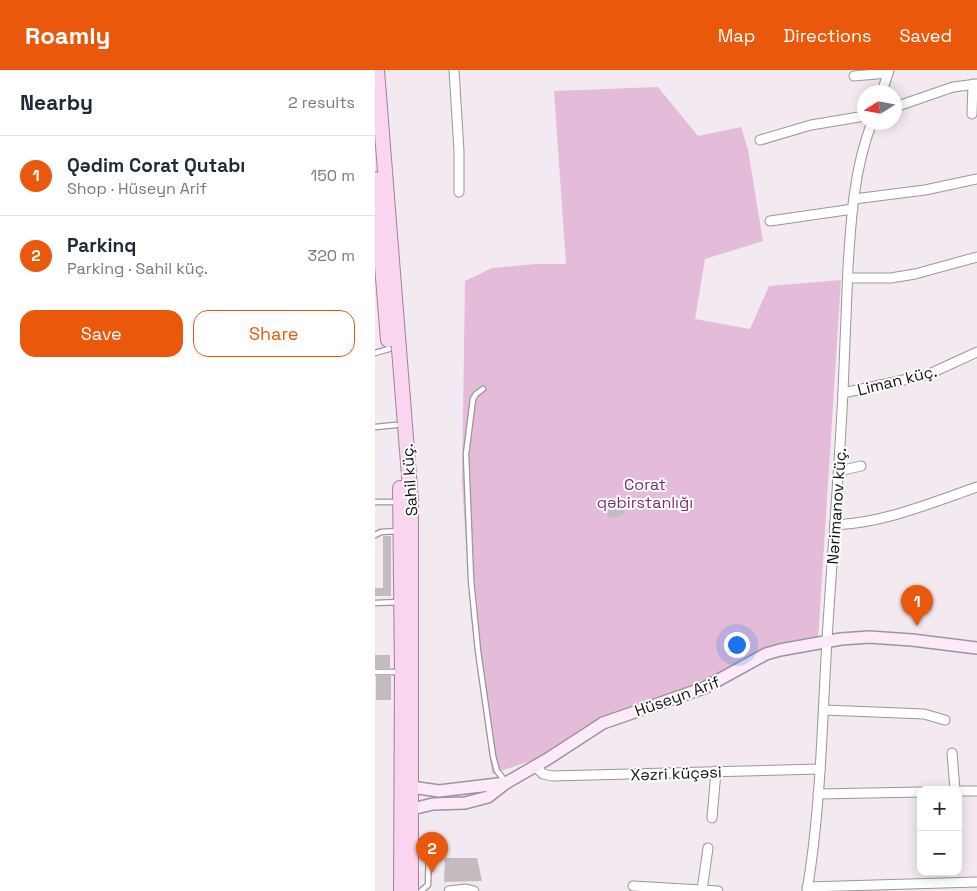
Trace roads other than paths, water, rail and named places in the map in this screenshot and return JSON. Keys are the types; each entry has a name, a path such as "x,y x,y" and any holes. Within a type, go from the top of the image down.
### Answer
{"main road":[{"name":"Sahil küç.","path":"377,70 411,501 407,786 401,891"},
{"name":"Sahil küç.","path":"375,179 380,300 389,350 401,502 402,672 407,786"},
{"name":"Sahil küç.","path":"406,809 411,891"}],"street":[{"path":"455,70 459,192"},
{"path":"854,76 888,71 884,85"},
{"path":"902,105 953,87 975,84 973,114"},
{"path":"760,140 811,125 857,117"},
{"name":"Nərimanov küç.","path":"807,889 818,794 824,710 853,209 860,158 869,130"},
{"path":"854,199 925,190 977,179"},
{"path":"770,221 853,209"},
{"path":"848,278 891,278 915,274 977,257"},
{"name":"Liman küç.","path":"843,393 927,375 977,352"},
{"path":"839,472 861,466"},
{"path":"835,525 865,522 893,515 977,487"},
{"name":"Hüseyn Arif","path":"406,809 426,805 465,803 481,800 495,793 506,783 603,723 711,685 766,654 780,650 855,638 937,642 977,648"},
{"path":"824,710 924,714 945,720"},
{"path":"952,753 956,786"},
{"name":"Xəzri küçəsi","path":"535,766 543,774 552,776 820,769"},
{"path":"712,818 716,771"},
{"path":"407,786 439,791 506,783"},
{"path":"962,791 977,791"},
{"path":"818,794 917,792"},
{"path":"702,890 708,848"},
{"path":"807,889 977,882"},
{"path":"633,886 718,891"},
{"path":"449,891 467,889 474,891"}],"lane":[{"path":"375,352 389,350"},
{"path":"483,389 473,399 466,454 471,580 478,651 493,756 497,771 506,783"},
{"path":"375,427 396,425"},
{"path":"375,502 401,502"},
{"path":"375,535 381,532 401,530"},
{"path":"375,603 402,602"},
{"path":"375,672 402,672"},
{"path":"421,891 429,885 429,848"}],"place":[{"name":"Qədim Corat Qutabı","path":"917,626"},
{"name":"Parkinq","path":"432,873"}],"park label":[{"name":"Corat qəbirstanlığı","path":"645,493"}]}
